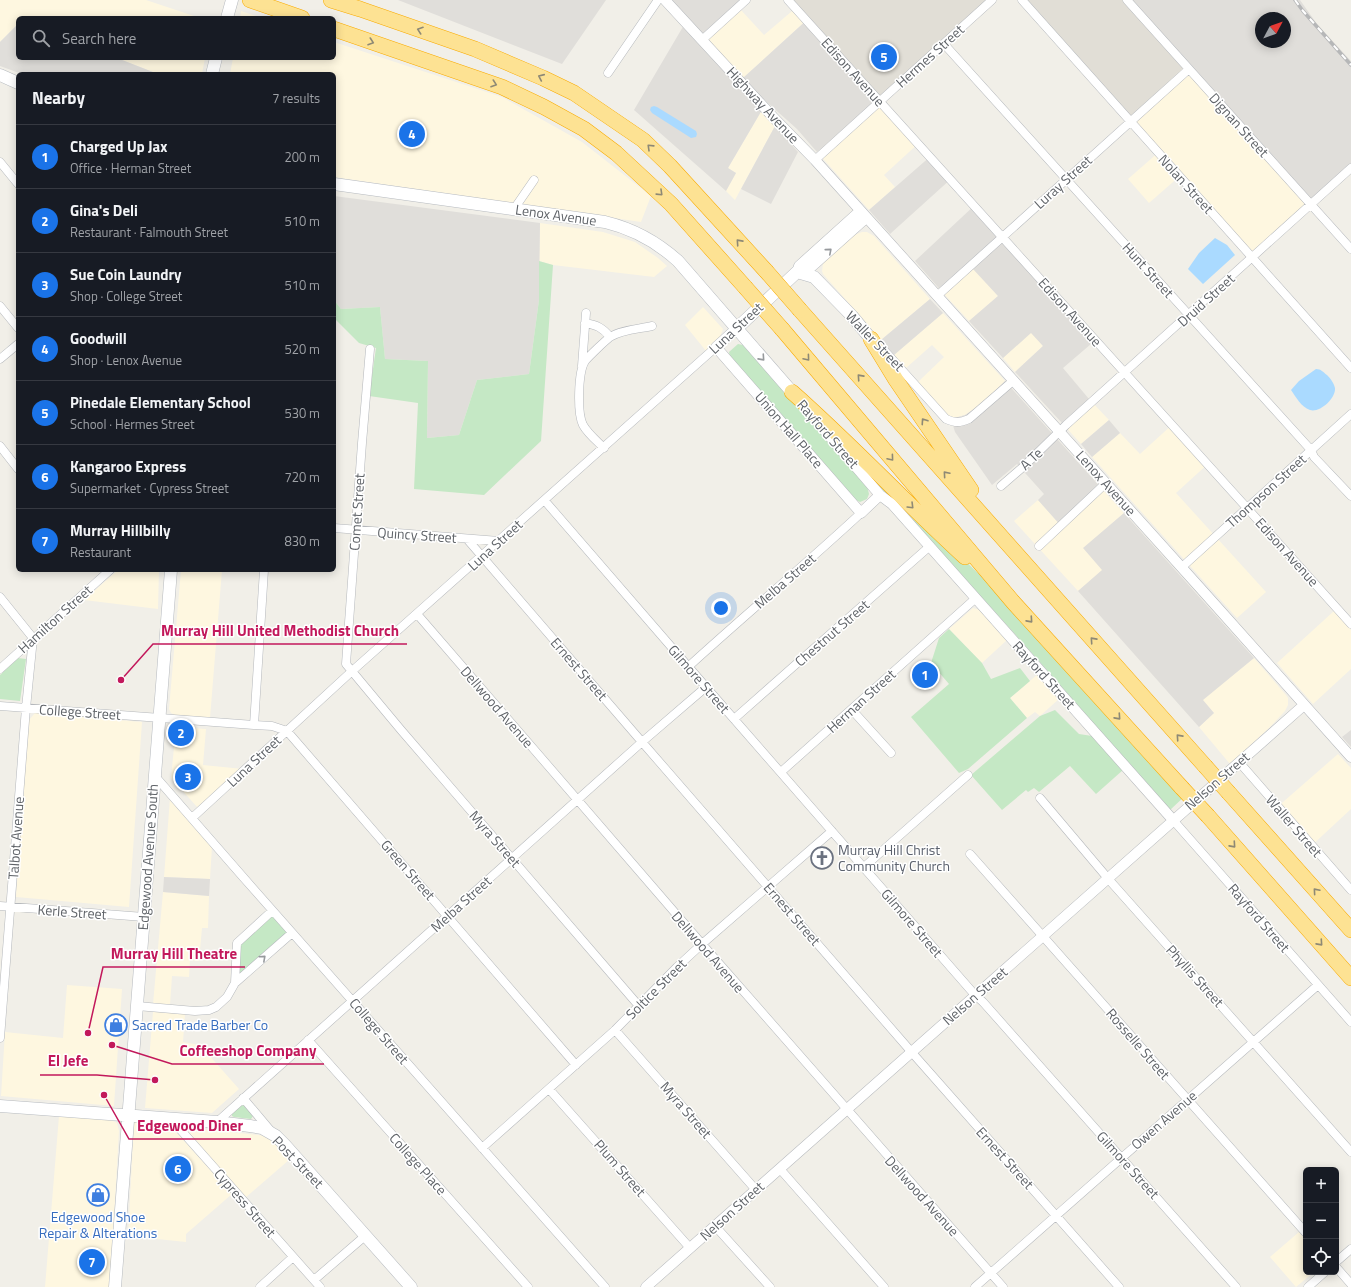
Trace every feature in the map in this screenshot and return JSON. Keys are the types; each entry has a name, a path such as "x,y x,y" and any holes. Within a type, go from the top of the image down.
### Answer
{"highway":[{"path":"331,0 475,49 543,78 574,94 643,140 670,166 766,271 1351,930"},
{"path":"256,2 296,16"},
{"path":"336,30 502,87 544,107 584,129 616,153 671,204 782,329 1013,602 1208,816 1351,978"},
{"path":"871,339 896,380 982,505 1056,598"},
{"path":"792,392 823,419 929,524 1013,602"}],"main road":[{"path":"228,16 232,0"},
{"path":"212,72 216,60"},
{"path":"0,75 16,81"},
{"name":"Lenox Avenue","path":"336,184 605,222 622,226 645,236 678,261 736,329"},
{"name":"Luna Street","path":"736,329 797,272"},
{"name":"Waller Street","path":"797,272 814,277 852,316 871,339"},
{"name":"Rayford Street","path":"736,329 792,392"},
{"name":"Edgewood Avenue South","path":"116,1287 154,775 171,572"},
{"name":"Post Street","path":"0,1106 217,1122 262,1128 276,1136 411,1287"}],"street":[{"path":"608,74 658,0"},
{"name":"Highway Avenue","path":"665,0 773,117 815,160 863,214"},
{"path":"702,40 746,0"},
{"name":"Edison Avenue","path":"788,0 1351,624"},
{"name":"Hermes Street","path":"815,160 992,0"},
{"name":"Nolan Street","path":"1022,0 1351,368"},
{"name":"Dignan Street","path":"1127,0 1351,249"},
{"name":"Hunt Street","path":"944,44 1188,316 1311,450 1314,457 1351,496"},
{"name":"Luray Street","path":"937,296 1189,69"},
{"path":"0,162 16,182"},
{"name":"Druid Street","path":"1060,431 1351,168"},
{"path":"514,209 534,180"},
{"name":"Luna Street","path":"797,272 799,266 863,214"},
{"name":"Lenox Avenue","path":"863,214 1060,431 1351,758"},
{"path":"0,306 16,326"},
{"path":"586,314 578,406 580,415 588,432 604,448"},
{"path":"585,323 599,326 605,330 610,338"},
{"path":"582,369 586,361 610,338 621,333 652,326"},
{"name":"Luna Street","path":"192,818 351,672 545,501 736,329"},
{"name":"Waller Street","path":"871,339 886,351 946,419 954,423 969,419 1014,380"},
{"path":"0,360 16,346"},
{"name":"Union Hall Place","path":"716,347 861,513"},
{"name":"Comet Street","path":"351,672 346,664 370,349"},
{"name":"Rayford Street","path":"792,392 880,495 892,504 930,546 1351,1022"},
{"name":"Thompson Street","path":"1182,567 1351,414"},
{"name":"A Te","path":"1001,486 1060,431"},
{"path":"0,446 16,466"},
{"path":"1039,546 1106,483"},
{"name":"Melba Street","path":"688,667 822,549 880,495"},
{"name":"Gilmore Street","path":"545,501 688,667 976,995 1236,1287"},
{"name":"Quincy Street","path":"336,528 499,541"},
{"name":"Ernest Street","path":"467,539 911,1052 1119,1287"},
{"name":"Chestnut Street","path":"734,719 930,546"},
{"name":"Hamilton Street","path":"0,669 105,572"},
{"path":"254,725 264,572"},
{"path":"0,597 33,638"},
{"name":"Herman Street","path":"781,772 976,598"},
{"name":"Dellwood Avenue","path":"417,614 846,1110 1003,1287"},
{"name":"Talbot Avenue","path":"0,1038 26,708 33,638"},
{"name":"Myra Street","path":"351,672 639,1006"},
{"name":"Melba Street","path":"217,1122 447,915 706,687"},
{"name":"Nelson Street","path":"649,1286 1172,820 1304,705"},
{"name":"College Street","path":"0,706 272,726 287,731"},
{"path":"852,710 891,753"},
{"name":"Green Street","path":"287,731 576,1065"},
{"name":"Waller Street","path":"1239,762 1351,890"},
{"path":"864,867 968,774"},
{"name":"College Street","path":"154,775 272,911 605,1287"},
{"name":"Phyllis Street","path":"1040,798 1108,878 1351,1152"},
{"name":"Soltice Street","path":"482,1148 615,1030 677,967 702,944 832,831"},
{"name":"Rosselle Street","path":"970,854 1303,1230"},
{"name":"Kerle Street","path":"0,906 144,917"},
{"path":"235,983 237,943 272,911"},
{"path":"137,1006 195,1011 209,1010 222,1004 235,983 292,933"},
{"name":"Owen Avenue","path":"975,1287 1318,985"},
{"name":"Myra Street","path":"615,1030 756,1190"},
{"name":"College Place","path":"308,1040 528,1287"},
{"name":"Plum Street","path":"549,1089 690,1248"},
{"path":"243,1098 276,1136"},
{"name":"Cypress Street","path":"171,1119 320,1287"},
{"path":"780,1169 884,1287"},
{"path":"715,1226 770,1287"},
{"path":"314,1280 365,1236"},
{"path":"1339,1259 1351,1249"},
{"path":"260,1287 292,1257"},
{"path":"1339,1270 1351,1284"},
{"path":"1308,1287 1322,1275"}],"shaded area":[{"path":"0,0 146,0 194,16 16,16 16,26 0,42"},
{"path":"398,0 606,0 562,64"},
{"path":"671,0 751,0 708,40"},
{"path":"792,0 987,0 880,96"},
{"path":"1026,0 1122,0 1183,68 1130,117"},
{"path":"1122,0 1300,0 1317,24 1351,61 1351,164 1306,204"},
{"path":"798,6 809,18 743,78 708,40 740,9 764,35"},
{"path":"241,11 256,16 240,16"},
{"path":"809,18 880,96 817,152 797,129 759,95 743,78"},
{"path":"684,25 762,110 728,168 736,173 726,191 634,110"},
{"path":"16,26 16,60 122,60 153,72 16,72 0,66 0,42"},
{"path":"336,43 502,97 582,142 651,196 641,222 336,177 336,72 230,72 233,60 336,60"},
{"path":"122,60 205,60 202,72 153,72"},
{"path":"1183,68 1306,204 1251,253 1181,175 1149,203 1128,179 1160,151 1130,117"},
{"path":"880,96 920,142 884,175 895,187 869,210 817,152"},
{"path":"762,110 775,126 735,200 726,191 736,173 728,168"},
{"path":"775,126 798,152 771,204 741,189"},
{"path":"932,155 952,178 890,234 869,210"},
{"path":"336,196 540,223 539,300 529,374 477,380 459,435 427,438 428,361 385,359 380,307 341,309 336,303"},
{"path":"976,204 1098,338 1063,368 1089,399 1062,423 1015,372 1043,346 1031,333 1003,358 969,321 998,296 972,268 944,294 915,261"},
{"path":"540,223 603,232 635,242 667,266 654,277 553,265 539,261"},
{"path":"867,232 874,236 930,299 881,340 822,271 825,261 854,235"},
{"path":"972,267 998,296 969,321 944,294"},
{"path":"930,299 943,313 894,355 881,340"},
{"path":"703,307 723,329 720,337 706,351 685,325"},
{"path":"943,313 1005,381 983,403 965,415 951,419 918,382 944,357 932,345 906,368 894,355"},
{"path":"1031,332 1043,346 1015,372 1003,358"},
{"path":"1005,381 1103,490 1062,527 1038,500 1044,494 1017,464 992,485 955,432 951,419 965,415 983,403"},
{"path":"1089,399 1109,420 1081,444 1062,423"},
{"path":"1109,420 1120,433 1092,457 1081,444"},
{"path":"1174,423 1210,462 1176,493 1266,592 1237,618 1092,457 1120,433 1140,454"},
{"path":"1103,490 1124,513 1084,548 1103,570 1078,591 1014,521 1038,500 1062,527"},
{"path":"1124,513 1254,658 1203,700 1214,713 1199,727 1078,591 1102,570 1083,548"},
{"path":"116,572 159,572 158,609 84,600"},
{"path":"181,572 222,572 210,718 175,715 171,713 169,709"},
{"path":"973,608 980,610 1007,640 982,663 949,629"},
{"path":"1334,611 1351,630 1351,669 1313,704 1277,663"},
{"path":"1254,658 1286,695 1288,698 1288,705 1285,711 1268,729 1230,764 1199,727 1214,713 1202,700"},
{"path":"1038,674 1059,699 1040,716 1035,712 1027,718 1010,698"},
{"path":"35,713 142,722 129,907 16,897 29,720"},
{"path":"176,727 206,729 203,765 243,769 198,808 171,778"},
{"path":"1351,730 1351,747 1342,737"},
{"path":"1338,754 1351,768 1351,809 1309,848 1275,809"},
{"path":"170,798 212,846 210,879 164,877"},
{"path":"164,877 210,879 209,896 163,892"},
{"path":"163,892 209,896 208,928 202,928 199,961 190,960 189,977 172,976 170,1005 153,1004"},
{"path":"67,985 122,989 114,1106 1,1096 5,1032 63,1038"},
{"path":"153,1012 185,1014 183,1042 200,1045 239,1089 212,1113 145,1108"},
{"path":"59,1116 111,1120 117,1123 119,1131 110,1287 45,1287"},
{"path":"134,1122 167,1122 232,1194 186,1234 186,1242 128,1236"},
{"path":"192,1128 267,1136 289,1160 245,1198 188,1134"},
{"path":"1299,1232 1303,1237 1303,1275 1310,1275 1296,1287 1270,1257"}],"green space":[{"path":"539,261 553,265 541,441 484,495 414,489 418,403 369,396 376,348 359,343 336,320 336,303 341,309 380,307 385,359 428,361 427,438 459,435 477,380 529,374 539,300"},
{"path":"738,344 743,345 867,486 869,494 867,499 860,502 856,500 730,357 729,352"},
{"path":"846,450 921,518 1017,611 1185,796 1170,810 1168,810 1016,635 882,491"},
{"path":"949,629 982,663 991,679 1020,668 1030,681 1010,698 1027,718 968,769 959,773 911,717 949,684 931,663 939,638"},
{"path":"18,658 26,659 20,701 0,699 0,675"},
{"path":"1055,710 1079,734 1092,736 1123,770 1096,794 1070,766 1039,792 1034,788 1028,792 1026,790 1002,810 971,775 1040,716"},
{"path":"272,916 287,932 238,975 239,946"},
{"path":"242,1105 246,1107 253,1116 251,1119 232,1116 232,1113"}],"water":[{"path":"654,106 696,131 696,137 691,138 652,113 650,110 651,107"},
{"path":"1215,238 1227,245 1235,255 1203,284 1188,269 1199,253"},
{"path":"1316,369 1322,371 1333,382 1335,392 1327,404 1323,407 1310,410 1301,404 1291,390 1299,381"}],"railway":[{"path":"1295,0 1351,65"}],"place":[{"name":"Pinedale Elementary School","path":"884,57"},
{"name":"Goodwill","path":"412,134"},
{"name":"Charged Up Jax","path":"925,675"},
{"name":"Murray Hill United Methodist Church","path":"121,680"},
{"name":"Gina's Deli","path":"181,733"},
{"name":"Sue Coin Laundry","path":"188,777"},
{"name":"Murray Hill Christ Community Church","path":"822,858"},
{"name":"Sacred Trade Barber Co","path":"116,1025"},
{"name":"Murray Hill Theatre","path":"88,1033"},
{"name":"Coffeeshop Company","path":"112,1045"},
{"name":"El Jefe","path":"155,1080"},
{"name":"Edgewood Diner","path":"104,1095"},
{"name":"Kangaroo Express","path":"178,1169"},
{"name":"Edgewood Shoe Repair & Alterations","path":"98,1195"},
{"name":"Murray Hillbilly","path":"92,1262"}]}
